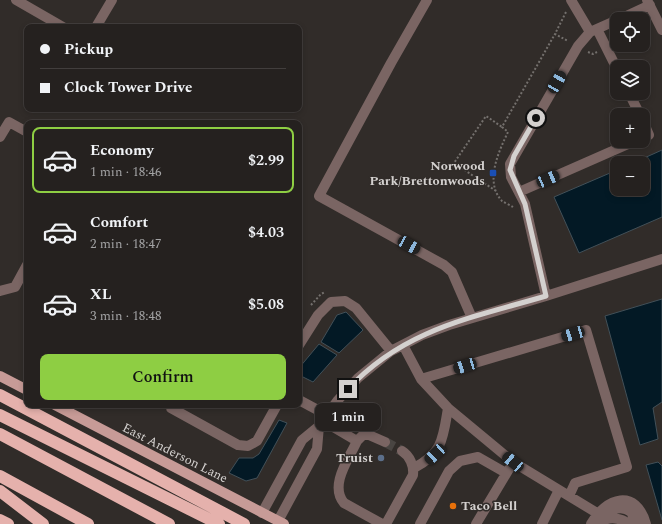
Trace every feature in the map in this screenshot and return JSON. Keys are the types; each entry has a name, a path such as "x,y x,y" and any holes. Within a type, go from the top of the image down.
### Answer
{"highway":[{"path":"0,395 24,408"},
{"path":"25,408 244,524"},
{"path":"0,415 219,524"},
{"path":"0,434 169,524"},
{"path":"0,476 88,524"},
{"path":"0,491 43,524"},
{"path":"0,520 8,524"}],"main road":[{"path":"0,376 24,388"},
{"name":"East Anderson Lane","path":"61,408 281,522"}],"street":[{"path":"16,0 58,24"},
{"path":"98,24 112,0"},
{"path":"427,0 319,196 444,265 452,272 472,318"},
{"path":"571,0 593,30 611,60"},
{"path":"633,12 649,3 662,30"},
{"path":"546,296 528,216 510,170 514,156 578,46 593,30 610,23"},
{"path":"0,137 9,122 24,130"},
{"path":"519,192 620,148"},
{"path":"262,513 302,440 323,421 338,400 358,378 391,351 422,335 662,258"},
{"path":"0,291 15,287 24,270"},
{"path":"302,340 318,315 331,302 345,301 356,308 391,351"},
{"path":"421,379 586,330 627,467 575,483 569,496"},
{"path":"403,345 421,379 448,408 513,462 597,513"},
{"path":"302,403 323,421 357,441"},
{"path":"171,408 238,445 248,446 257,442 275,408"},
{"path":"414,468 426,462 435,454 442,441 448,408"},
{"path":"281,522 317,449 323,421"},
{"path":"382,524 344,503 338,492 338,482 357,441 363,435 369,434 385,442"},
{"path":"386,524 413,475 414,468 406,454 402,451"},
{"path":"420,524 449,471 460,461 478,457 506,473"},
{"path":"476,524 513,462"},
{"path":"542,524 559,490"},
{"path":"591,524 597,513 610,502 626,500 640,510 646,524"},
{"path":"598,524 610,511 620,508 631,512 637,524"},
{"path":"598,524 606,518 618,519 629,524"}],"path":[{"path":"502,127 555,34 571,0"},
{"path":"555,34 570,41"},
{"path":"584,49 593,54 599,51"},
{"path":"497,192 494,167 508,132 486,116 454,163 497,192 502,200 528,216"}],"water":[{"path":"662,150 662,217 579,253 554,197 610,173 610,196 650,196 650,156 649,156"},
{"path":"662,299 662,402 653,408 658,439 640,445 605,316"},
{"path":"346,312 363,330 339,353 321,342 337,315"},
{"path":"319,344 337,355 313,382 302,376 302,364"},
{"path":"279,420 287,423 257,478 246,481 229,473 239,458 253,458 259,454"},
{"path":"658,462 662,466 662,520 646,465"}],"tunnel":[{"path":"385,442 402,451"}],"place":[{"name":"Norwood Park/Brettonwoods","path":"493,173"},
{"name":"Truist","path":"381,458"},
{"name":"Taco Bell","path":"453,506"}],"route":[{"path":"348,389 358,378 391,351 422,335 449,325 546,296 525,204 511,177 510,170 510,164 514,156 536,118"}]}
